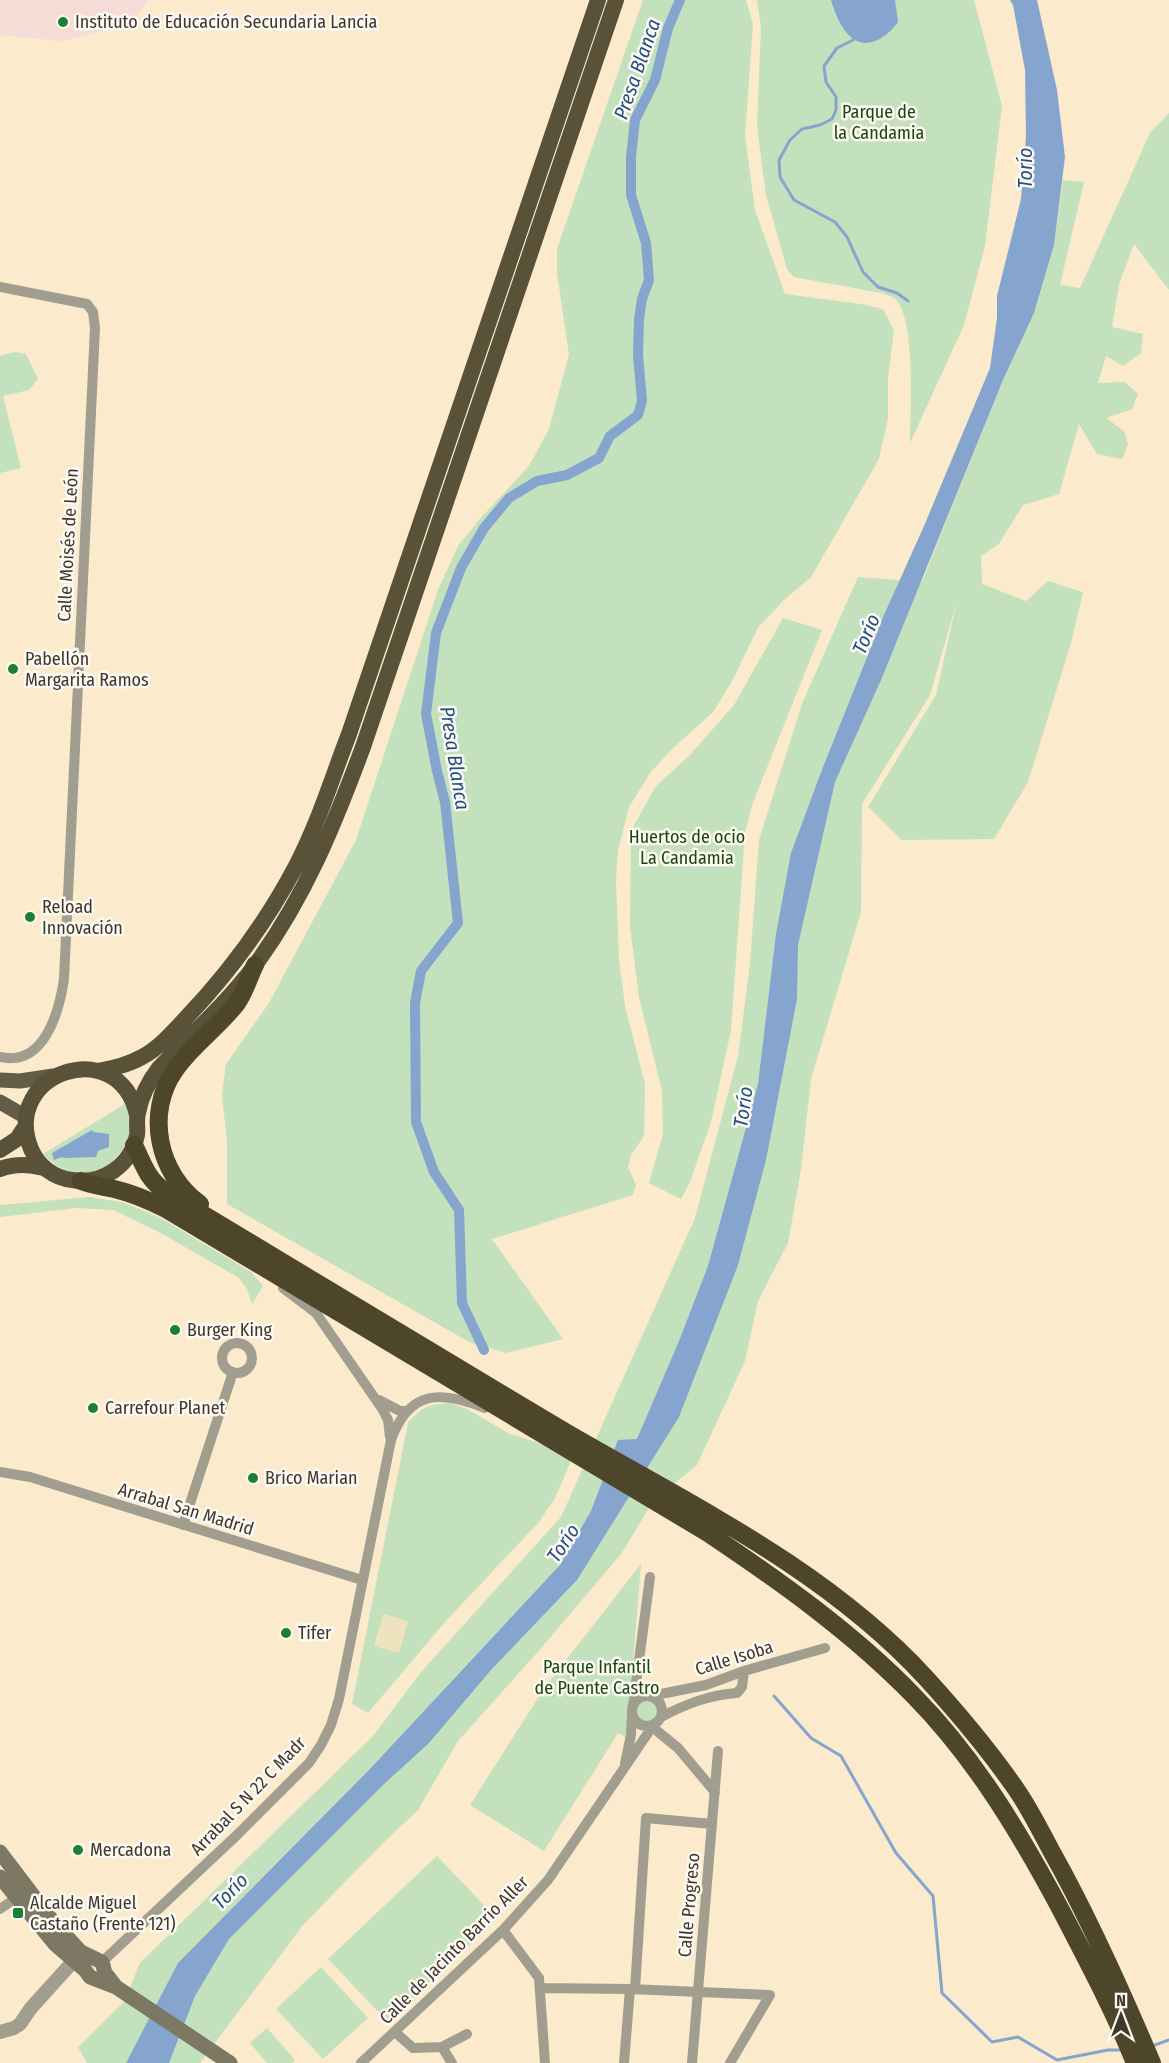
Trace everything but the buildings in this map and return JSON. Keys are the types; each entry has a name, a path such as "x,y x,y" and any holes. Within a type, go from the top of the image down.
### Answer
{"highway":[{"path":"0,1150 17,1139 31,1100 39,1087 53,1076 76,1068 98,1071 118,1067 142,1057 172,1032 206,998 229,969 271,908 296,866 349,734 598,0"},
{"path":"137,1115 146,1088 159,1068 217,1010 255,965 292,909 315,868 338,816 603,45 616,0"},
{"path":"230,1231 214,1213 187,1193 172,1173 161,1146 159,1109 167,1083 175,1070 238,1002 255,965"},
{"path":"81,1181 110,1174 123,1164 134,1145 138,1125 135,1105 121,1084 98,1071"},
{"path":"25,1122 28,1142 33,1154 44,1168"},
{"path":"134,1145 146,1173 152,1182 164,1191 562,1438 714,1527 758,1544 847,1606 890,1641 926,1678 1016,1789 1084,1909 1152,2063"},
{"path":"0,1169 29,1164 44,1168 60,1177 115,1189 147,1199 516,1420 562,1438"},
{"path":"714,1527 752,1562 831,1620 915,1696 975,1766 1033,1857 1106,1997 1135,2063"}],"main road":[{"path":"0,1080 20,1081 53,1076"},
{"path":"0,1102 25,1122"},
{"path":"0,1852 54,1923 92,1967"},
{"path":"0,1877 55,1944 230,2063"}],"street":[{"name":"Calle Moisés de León","path":"0,286 87,304 93,312 95,328 64,979 56,1017 39,1045 20,1058 0,1057"},
{"name":"Arrabal S N 22 C Madr","path":"265,1268 276,1283 315,1313 376,1398 388,1420 391,1440"},
{"path":"183,1525 233,1372"},
{"path":"406,1411 422,1401 448,1396 516,1420"},
{"name":"Arrabal S N 22 C Madr","path":"92,1967 237,1835 309,1762 331,1725 339,1699 391,1440 397,1424 406,1411 394,1408 376,1398"},
{"name":"Arrabal San Madrid","path":"0,1472 30,1478 362,1580"},
{"name":"Calle de Jacinto Barrio Aller","path":"625,1766 631,1735 632,1709 650,1577"},
{"name":"Calle Isoba","path":"648,1696 706,1685 744,1671 825,1648"},
{"path":"651,1726 662,1717 691,1702 739,1692 744,1682 744,1671"},
{"path":"636,1677 648,1696 660,1702 663,1709 662,1717"},
{"path":"648,1696 636,1701 632,1709 633,1718 640,1725 651,1726 678,1748 715,1792"},
{"name":"Calle de Jacinto Barrio Aller","path":"361,2063 503,1930 548,1880 651,1726"},
{"name":"Calle Progreso","path":"692,2063 718,1751"},
{"path":"624,2063 646,1818 712,1824"},
{"path":"0,1909 16,1898"},
{"path":"503,1930 539,1978 545,2063"},
{"path":"0,2032 20,2024 69,1966 92,1967"},
{"path":"541,1988 770,1995 730,2063"},
{"path":"395,2032 413,2048 442,2048 467,2034"},
{"path":"442,2048 452,2063"}],"shaded area":[{"name":"Instituto de Educación Secundaria Lancia","path":"0,0 149,0 136,17 117,27 62,41 0,35"}],"green space":[{"path":"643,0 746,0 753,24 745,136 755,210 785,294 883,309 894,330 888,378 888,418 879,459 811,577 759,626 731,683 713,712 672,749 650,773 629,807 618,850 616,880 619,960 625,1006 645,1084 644,1136 631,1155 628,1167 636,1185 633,1195 492,1239 563,1339 506,1353 469,1342 227,1204 227,1142 222,1095 226,1064 269,1003 356,840 438,590 458,546 529,466 549,429 569,355 557,273 557,249"},
{"name":"Parque de la Candamia","path":"757,0 974,0 1002,106 985,246 964,325 910,443 911,369 907,329 897,301 881,293 794,277 787,269 766,195 757,127 761,27"},
{"path":"1169,113 1169,290 1134,244 1119,284 1112,327 1143,334 1141,353 1123,366 1106,356 1098,383 1125,382 1138,394 1132,409 1106,418 1124,431 1128,444 1122,459 1097,454 1079,424 1059,494 1023,505 999,544 981,556 982,584 1026,601 1048,581 1083,592 1071,643 1028,782 994,839 902,840 868,807 936,695 957,601 930,695 862,804 861,912 811,1079 801,1169 788,1243 758,1301 745,1361 697,1465 654,1500 621,1554 458,1741 418,1810 303,1925 200,2063 87,2063 78,2047 124,2002 140,1963 373,1736 422,1671 561,1517 695,1218 738,1056 750,964 759,840 802,704 858,577 922,582 1003,380 1034,313 1054,245 1063,180 1084,182 1060,285 1080,288 1150,133"},
{"path":"15,352 26,354 38,379 29,390 3,396 21,468 0,473 0,356"},
{"name":"Huertos de ocio La Candamia","path":"783,618 822,630 752,805 745,833 731,1030 711,1122 690,1182 681,1199 649,1183 663,1134 662,1091 639,997 630,927 631,838 634,825 656,786 689,756 734,705"},
{"path":"125,1104 129,1118 129,1132 125,1145 107,1165 95,1171 81,1173 60,1167 43,1154"},
{"path":"89,1197 122,1202 159,1217 251,1272 263,1286 252,1304 247,1289 239,1278 157,1231 113,1210 76,1208 0,1217 0,1205"},
{"path":"449,1403 465,1408 508,1433 544,1445 571,1461 555,1498 539,1522 445,1622 368,1713 352,1704 408,1423 417,1413 426,1408"},
{"name":"Parque Infantil de Puente Castro","path":"641,1564 627,1738 618,1733 544,1851 470,1805 545,1687"},
{"path":"648,1700 656,1703 659,1711 656,1719 648,1722 640,1719 637,1711 640,1703"},
{"path":"437,1856 497,1919 388,2022 328,1959"},
{"path":"321,1967 368,2018 323,2059 276,2009"},
{"path":"267,2028 295,2060 291,2063 267,2063 250,2043"}],"sand":[{"path":"383,1614 408,1621 399,1653 374,1646"}],"water":[{"path":"831,0 895,0 898,22 881,38 862,43 848,34"},
{"name":"Torío","path":"1010,0 1037,0 1057,90 1065,157 1054,245 1034,313 1003,380 881,680 835,782 798,945 797,999 766,1160 738,1265 679,1417 577,1580 491,1670 429,1743 383,1785 229,1939 195,1996 169,2063 126,2063 178,1963 369,1770 560,1565 591,1511 618,1440 637,1439 679,1341 708,1266 758,1084 776,934 791,853 884,615 990,368 997,318 997,296 1021,199 1026,137 1025,70 1013,5"},
{"path":"92,1130 109,1134 109,1147 98,1151 96,1157 62,1157 54,1160 52,1153"}],"waterway":[{"name":"Presa Blanca","path":"484,1350 462,1303 459,1210 434,1172 416,1122 415,1003 421,971 458,923 445,802 426,714 436,633 461,568 484,528 509,498 537,481 567,475 599,458 610,436 638,415 642,401 638,355 639,319 642,299 649,280 646,243 631,195 631,157 635,120 655,80 668,28 680,0"},
{"path":"853,40 837,48 824,66 826,82 836,97 836,110 832,119 820,125 802,129 790,140 779,160 780,177 794,200 835,222 847,237 863,272 878,287 897,293 908,301"},
{"path":"774,1696 811,1738 841,1756 896,1853 933,1896 942,1993 992,2042 1018,2037 1057,2060 1108,2050 1121,2050"},
{"path":"1155,2045 1169,2040"}],"place":[{"name":"Instituto de Educación Secundaria Lancia","path":"63,22"},
{"name":"Pabellón Margarita Ramos","path":"13,669"},
{"name":"Reload Innovación","path":"30,917"},
{"name":"Burger King","path":"175,1330"},
{"name":"Carrefour Planet","path":"93,1408"},
{"name":"Brico Marian","path":"253,1478"},
{"name":"Tifer","path":"286,1633"},
{"name":"Mercadona","path":"78,1850"},
{"name":"Alcalde Miguel Castaño (Frente 121)","path":"18,1913"}]}
